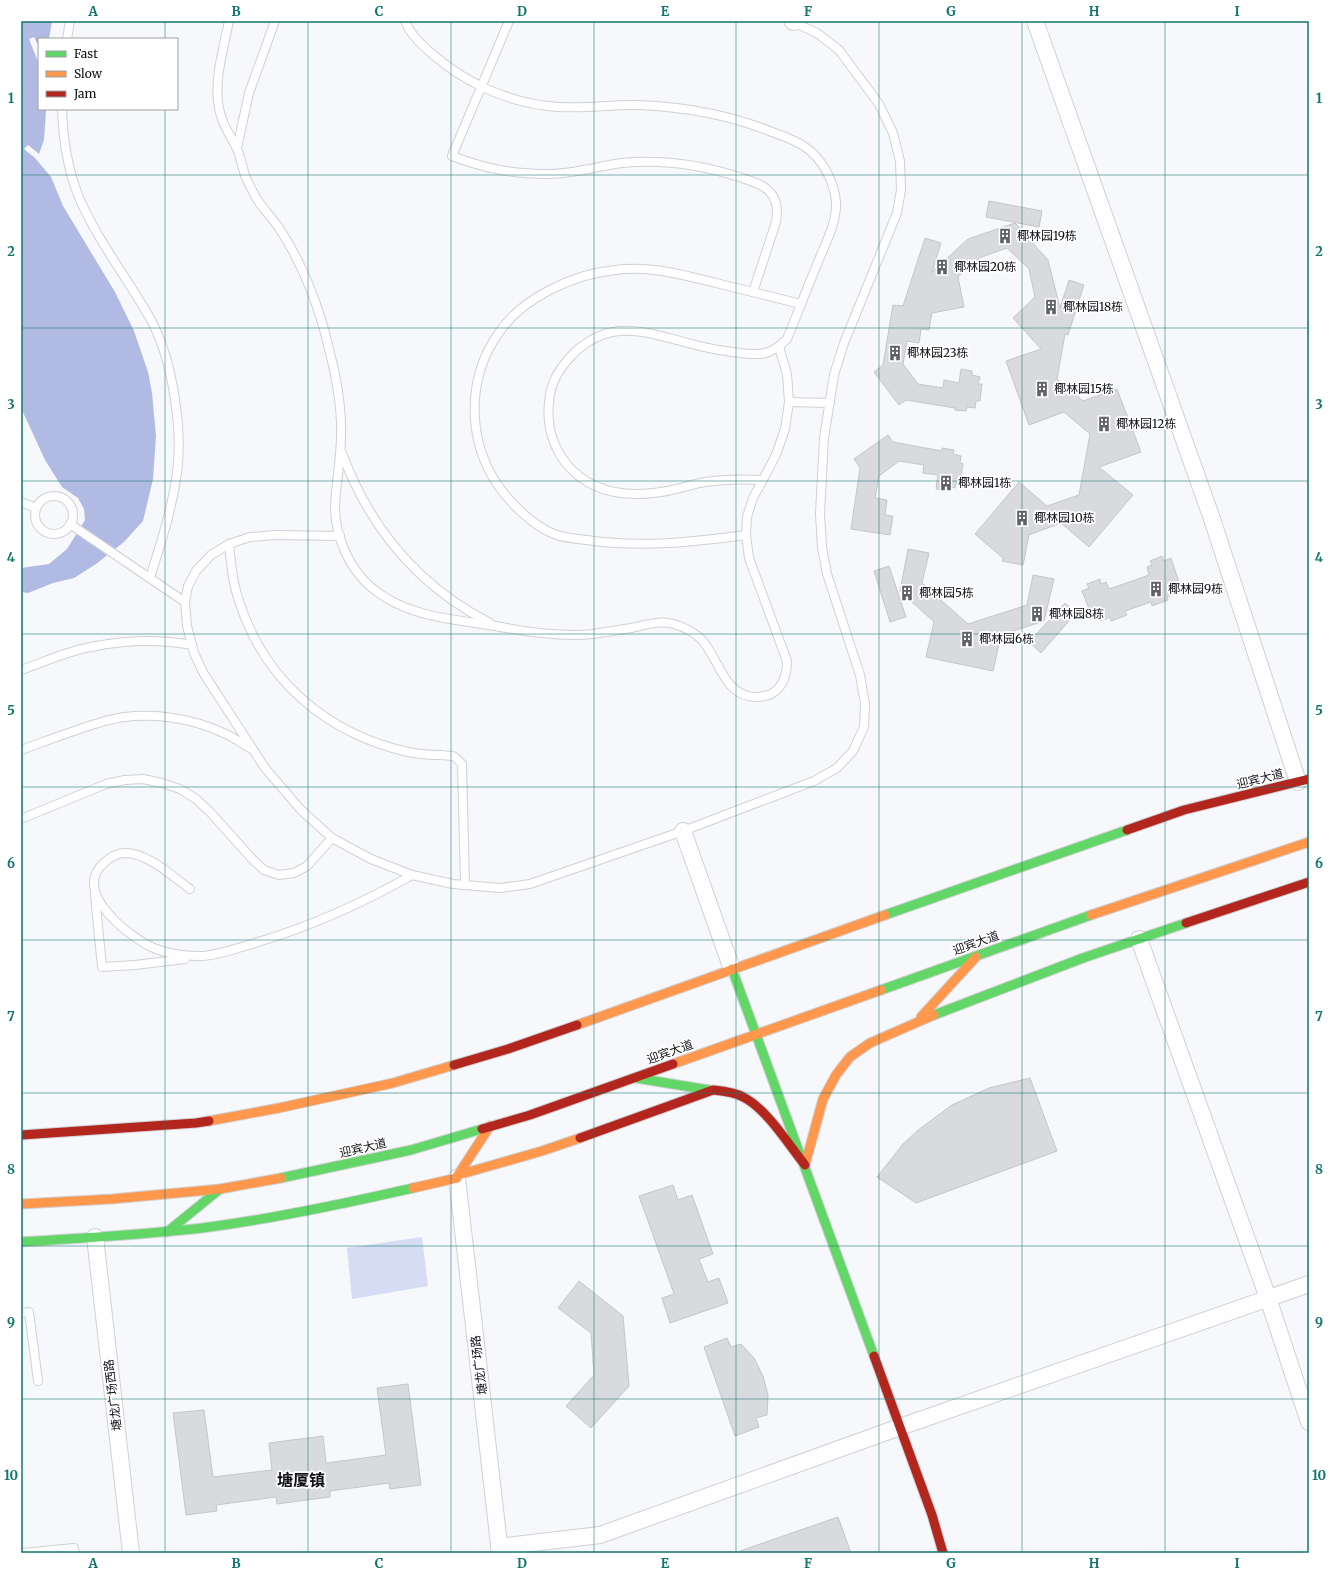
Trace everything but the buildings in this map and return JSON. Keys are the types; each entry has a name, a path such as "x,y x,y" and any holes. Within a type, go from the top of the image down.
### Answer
{"main road":[{"name":"迎宾大道","path":"21,1135 196,1123 280,1108 393,1083 508,1049 1184,810 1303,780"},
{"name":"迎宾大道","path":"21,1204 112,1199 220,1189 293,1176 411,1150 530,1115 978,955 1309,842"},
{"path":"805,1164 824,1099 836,1075 850,1057 870,1042 918,1021 1083,958 1309,882"},
{"path":"918,1021 978,955"},
{"path":"732,969 805,1164 932,1516 943,1553"},
{"path":"633,1078 727,1091 745,1098 763,1114 805,1164"},
{"path":"21,1242 166,1232 303,1211 457,1177 542,1151 713,1090"},
{"path":"457,1177 490,1126"},
{"path":"166,1232 220,1189"}],"street":[{"path":"1035,21 1303,780"},
{"path":"683,831 732,969"},
{"path":"1139,939 1268,1298 1309,1422"},
{"name":"塘龙广场路","path":"457,1177 500,1550"},
{"name":"塘龙广场西路","path":"95,1237 131,1553"},
{"path":"500,1550 600,1535 900,1427 1309,1284"}],"lane":[{"path":"67,38 70,21"},
{"path":"229,21 217,88 218,105 222,120 237,148 246,177 260,204 282,234 300,266 316,305 329,346 337,389 341,432 335,507 338,529 344,550 355,570 370,586 387,600 408,610 437,617 519,631 566,635 613,631 654,622 672,623 688,630 702,641 728,682 737,692 748,697 760,697 772,693 781,685 787,674 787,661 749,558 746,535 747,517 753,498 776,456 785,429 789,402 787,374 779,347"},
{"path":"237,148 249,93 275,21"},
{"path":"405,21 418,42 446,66 481,87 512,99 548,106 586,108 637,105 663,106 714,114 763,128 787,138 806,147 821,162 831,181 836,202 834,223 787,339 779,347 769,353 758,355 718,350 645,331 628,330 611,332 595,338 580,347 567,359 551,389 548,406 550,429 560,456 580,477 599,488 616,493 633,495 651,494 704,482 743,479 762,480"},
{"path":"509,21 452,156 476,165 514,173 552,174 623,163 656,162 688,165 720,171 762,185 770,192 776,201 778,212 753,292"},
{"path":"340,536 276,535 250,537 229,544 211,555 196,570 188,586 185,602 187,626 192,646 204,674 265,768 301,810 332,838 371,859 412,875 453,884 500,888 530,884 683,831 814,781 837,768 853,751 864,726 865,704 860,675 827,574 822,546 820,514 824,438 834,375 844,343 897,213 901,190 900,161 893,132 879,104 839,50 817,33 792,21"},
{"path":"62,110 63,130 68,163 78,195 93,225 152,321 166,359 175,398 179,437 177,477 169,516 150,578"},
{"path":"746,535 677,544 652,545 602,542 553,534 528,518 506,498 490,473 479,446 474,417 476,387 484,359 498,333 517,313 539,296 563,283 589,274 643,269 670,272 801,304"},
{"path":"789,402 830,403"},
{"path":"340,449 361,499 375,522 400,554 428,583 472,614 496,626"},
{"path":"52,496 59,496 72,508 73,526 53,534 46,532 40,529 37,523 35,514 36,508 43,499 52,496"},
{"path":"21,502 36,508"},
{"path":"73,526 185,602"},
{"path":"229,544 232,574 240,604 251,632 266,658 284,682 306,703 330,721 357,736 385,746 415,753 452,756 458,759 462,764 465,885"},
{"path":"21,670 90,647 134,641 177,642 192,646"},
{"path":"21,663 31,666"},
{"path":"21,750 107,720 137,716 168,717 199,724 228,735 254,751"},
{"path":"21,819 106,784 125,780 144,779 180,789 196,799 210,812 253,860 264,870 279,875 294,874 307,866 332,838"},
{"path":"190,889 148,859 136,853 123,852 111,857 101,865 95,877 94,890 102,967 167,962 200,956 273,938 310,925 365,901 412,875"},
{"path":"94,890 105,909 119,926 137,940 156,949 178,955 200,956"},
{"path":"21,1313 30,1312 38,1381"},
{"path":"23,1553 74,1548 75,1553"}],"shaded area":[{"path":"422,1237 428,1286 352,1299 347,1248"}],"water":[{"path":"21,21 52,21 49,38 38,38 38,45 34,37 29,39 38,62 38,110 46,111 44,140 39,154 28,145 24,149 35,158 51,177 63,206 115,292 134,331 148,372 152,393 156,436 153,479 143,521 124,542 96,564 74,578 53,583 28,593 21,592 21,568 49,564 67,549 85,520 84,509 78,498 62,487 45,460 21,408"}],"traffic: fast":[{"path":"885,915 1127,830"},
{"path":"881,990 1091,915"},
{"path":"934,1015 1083,958 1186,923"},
{"path":"732,969 874,1356"},
{"path":"636,1078 709,1090"},
{"path":"281,1178 411,1150 482,1129"},
{"path":"21,1242 157,1233 202,1228 308,1211 413,1188"},
{"path":"167,1232 220,1189"}],"traffic: slow":[{"path":"1091,915 1309,842"},
{"path":"577,1025 885,915"},
{"path":"921,1017 976,957"},
{"path":"673,1064 881,990"},
{"path":"805,1165 823,1099 836,1075 850,1057 870,1043 934,1015"},
{"path":"209,1121 279,1108 393,1083 454,1065"},
{"path":"458,1175 490,1126"},
{"path":"413,1188 457,1178 458,1175 542,1151 580,1138"},
{"path":"21,1204 112,1199 220,1189 281,1178"}],"traffic: jam":[{"path":"1127,830 1184,810 1309,779"},
{"path":"1186,923 1309,882"},
{"path":"454,1065 508,1049 577,1025"},
{"path":"482,1129 530,1115 673,1064"},
{"path":"580,1138 713,1090 740,1095 752,1102 769,1118 805,1165"},
{"path":"21,1135 209,1121"},
{"path":"874,1356 932,1515 943,1553"}],"place":[{"name":"椰林园19栋","path":"1005,236"},
{"name":"椰林园20栋","path":"942,267"},
{"name":"椰林园18栋","path":"1051,307"},
{"name":"椰林园23栋","path":"895,353"},
{"name":"椰林园15栋","path":"1042,389"},
{"name":"椰林园12栋","path":"1104,424"},
{"name":"椰林园1栋","path":"946,483"},
{"name":"椰林园10栋","path":"1022,518"},
{"name":"椰林园9栋","path":"1156,589"},
{"name":"椰林园5栋","path":"907,593"},
{"name":"椰林园8栋","path":"1037,614"},
{"name":"椰林园6栋","path":"967,639"}],"district":[{"name":"塘厦镇","path":"301,1480"}]}
